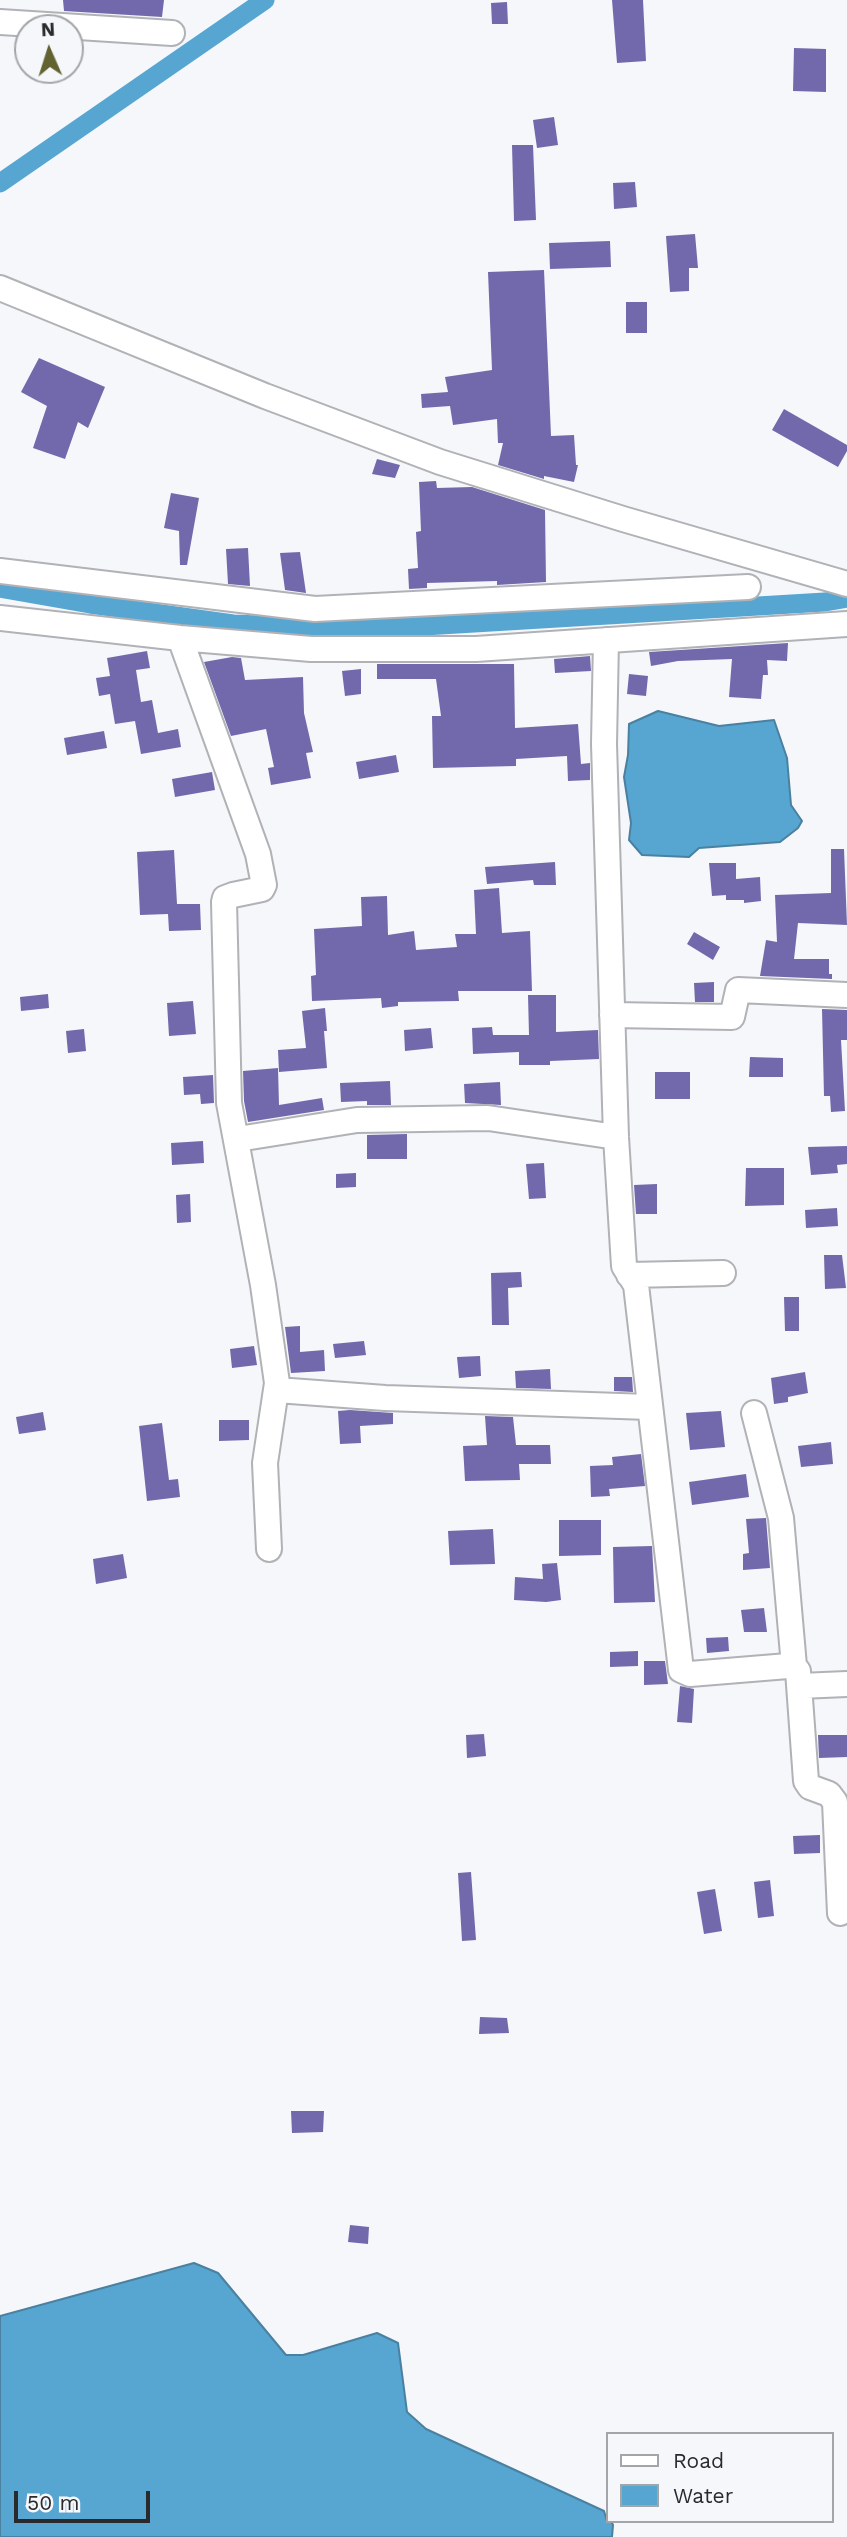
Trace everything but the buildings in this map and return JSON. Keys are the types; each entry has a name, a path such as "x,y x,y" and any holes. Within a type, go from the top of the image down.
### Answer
{"street":[{"path":"0,22 172,33"},
{"path":"0,288 265,396 440,461 847,584"},
{"path":"0,571 315,609 748,587"},
{"path":"0,618 311,649 476,649 847,624"},
{"path":"180,638 258,854 264,885 262,888 225,898 224,902 229,1103 238,1139 263,1285 277,1390 265,1463 269,1549"},
{"path":"606,640 604,744 616,1137 624,1266 636,1286 681,1670 690,1674 797,1676 847,1684"},
{"path":"612,1016 732,1017 738,990 847,995"},
{"path":"238,1139 357,1120 488,1118 616,1137"},
{"path":"629,1275 723,1273"},
{"path":"277,1390 385,1398 649,1407"},
{"path":"754,1413 781,1518 806,1781 810,1787 829,1794 835,1802 840,1913"}],"water":[{"path":"658,711 719,726 774,720 787,758 791,805 802,821 798,828 780,842 699,848 689,857 642,855 629,840 631,823 624,777 629,724"},
{"path":"194,2263 218,2273 286,2355 303,2355 377,2333 398,2343 407,2412 426,2429 604,2511 606,2523 613,2525 612,2537 0,2537 0,2316"}],"waterway":[{"path":"0,183 265,0"},
{"path":"0,588 233,624 319,627 424,626 825,602 847,598"}]}
